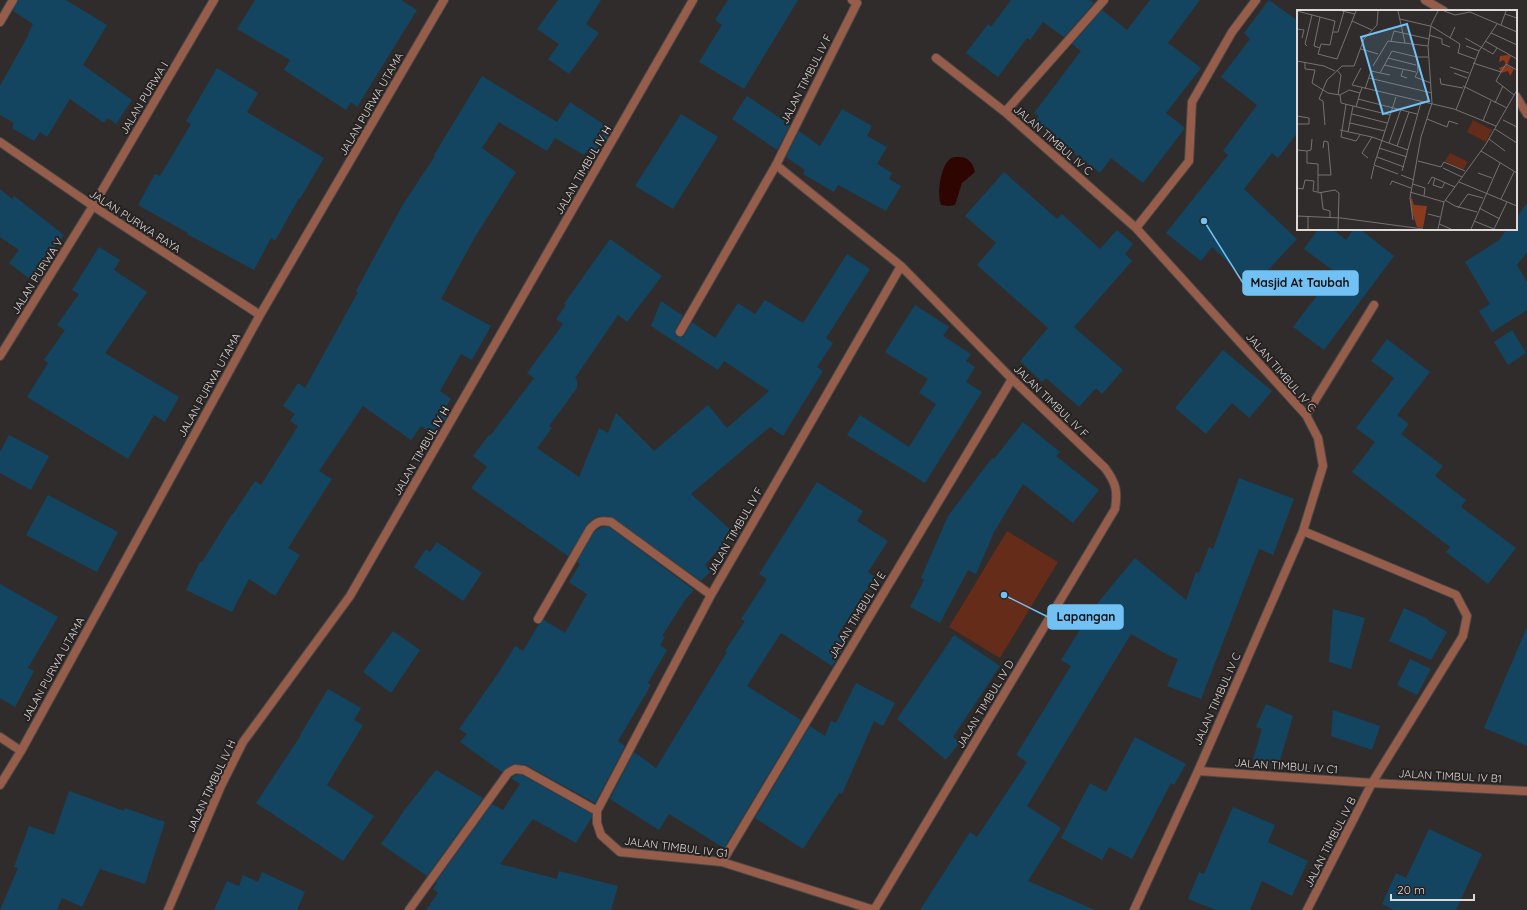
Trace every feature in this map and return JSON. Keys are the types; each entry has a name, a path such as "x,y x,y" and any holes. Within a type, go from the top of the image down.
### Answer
{"street":[{"path":"0,22 13,0"},
{"name":"JALAN PURWA I","path":"93,206 214,0"},
{"name":"JALAN PURWA UTAMA","path":"0,785 21,751 260,315 444,0"},
{"name":"JALAN TIMBUL IV H","path":"168,910 221,786 243,742 350,596 693,0"},
{"path":"1006,112 1104,0"},
{"path":"1136,228 1189,161 1192,102 1232,32 1256,0"},
{"path":"1425,0 1442,10"},
{"name":"JALAN TIMBUL IV F","path":"680,332 776,165 855,1"},
{"name":"JALAN TIMBUL IV C","path":"936,58 1006,112 1136,228 1306,415 1318,438 1323,466 1303,530 1198,771 1134,910"},
{"path":"1517,98 1527,114"},
{"name":"JALAN PURWA RAYA","path":"0,142 93,206 260,315"},
{"name":"JALAN TIMBUL IV F","path":"776,165 901,266 1012,379 1105,468 1114,480 1118,495 1115,509"},
{"name":"JALAN PURWA V","path":"1,353 93,206"},
{"name":"JALAN TIMBUL IV F","path":"597,811 711,595 901,266"},
{"path":"1306,415 1374,305"},
{"name":"JALAN TIMBUL IV E","path":"722,862 1012,379"},
{"name":"JALAN TIMBUL IV D","path":"874,910 1115,509"},
{"path":"538,619 590,529 596,522 602,520 611,522 711,595"},
{"name":"JALAN TIMBUL IV B","path":"1303,530 1456,595 1467,616 1463,636 1372,783 1307,910"},
{"path":"0,737 21,751"},
{"path":"410,910 508,773 515,769 524,770 597,811"},
{"name":"JALAN TIMBUL IV C1","path":"1198,771 1372,783"},
{"name":"JALAN TIMBUL IV B1","path":"1372,783 1527,791"},
{"name":"JALAN TIMBUL IV G1","path":"597,811 597,823 601,835 620,852 722,862 874,910"}],"shaded area":[{"path":"959,157 970,161 975,172 962,183 955,205 941,205 939,188 944,168 951,158"},
{"path":"1007,531 1058,562 1000,658 949,627"}],"building":[{"path":"18,0 66,0 107,25 83,65 132,100 116,124 108,118 104,123 70,99 47,137 40,132 34,141 12,128 14,123 0,115 0,86 33,24 13,11"},
{"path":"255,0 401,0 417,10 357,107 351,102 346,110 284,70 290,60 237,29"},
{"path":"558,0 601,0 586,24 599,33 569,74 548,59 559,44 537,29"},
{"path":"728,0 798,0 744,89 699,62 722,25 715,20"},
{"path":"1011,0 1089,0 1094,3 1064,37 1043,22 1030,40 1027,38 998,77 966,53 988,24 991,27"},
{"path":"1150,0 1200,0 1168,43 1201,68 1166,113 1185,128 1143,183 1111,158 1100,173 1034,122 1039,116 1034,113 1081,51 1072,44 1102,10 1127,30"},
{"path":"1269,0 1297,20 1297,133 1278,158 1272,153 1244,189 1297,239 1253,286 1212,247 1201,261 1166,233 1228,155 1223,151 1257,105 1221,77 1250,39 1244,33"},
{"path":"217,68 258,93 247,112 324,158 275,241 271,238 254,270 187,234 188,233 138,205 155,174 160,176 191,124 186,121"},
{"path":"482,76 557,122 570,102 612,130 596,158 586,152 584,155 555,138 547,151 499,122 482,148 516,172 475,237 441,299 491,326 472,360 461,354 440,391 451,399 441,414 447,417 434,435 421,426 411,440 363,406 319,471 332,479 288,548 300,555 275,596 249,579 232,612 186,590 200,562 202,562 232,514 255,481 261,485 298,426 290,421 295,414 283,406 298,383 305,388 358,292 356,291 402,206 435,156 434,155"},
{"path":"747,96 790,125 777,150 732,119"},
{"path":"842,109 872,126 867,136 887,147 877,164 892,173 889,179 901,186 886,211 838,185 834,192 803,174 805,170 786,157 799,131 820,146"},
{"path":"681,114 718,137 673,209 635,186"},
{"path":"1004,172 1057,219 1062,214 1100,249 1117,230 1133,244 1125,254 1132,261 1074,327 1123,370 1102,394 1096,388 1079,407 1046,378 1042,382 1020,361 1048,328 977,265 996,243 965,216"},
{"path":"0,189 12,199 14,196 64,235 30,279 9,263 19,250 0,237"},
{"path":"1527,203 1527,252 1517,265 1527,282 1527,310 1492,332 1479,311 1490,304 1465,262 1499,240 1506,230 1517,230 1517,217"},
{"path":"1317,230 1333,230 1346,240 1353,230 1361,230 1394,256 1324,350 1293,327 1335,272 1304,249"},
{"path":"610,239 662,276 627,322 618,315 575,378 577,380 577,388 549,426 552,428 537,448 579,477 599,428 608,433 616,413 654,451 708,405 727,428 769,391 724,361 718,370 651,326 661,301 683,316 675,330 677,337 683,337 692,322 715,338 738,303 755,314 765,300 803,323 847,254 870,269 826,338 833,343 817,367 823,371 783,436 770,427 691,494 733,532 705,565 711,571 701,581 612,517 598,516 589,522 568,556 471,488 487,467 473,456 534,378 527,373 563,324 556,319 566,305 564,304"},
{"path":"99,247 120,260 114,270 147,292 105,353 179,397 165,422 154,415 128,459 27,397 48,363 44,360 65,330 57,325 79,294 72,290"},
{"path":"915,305 949,327 943,336 971,354 966,361 975,367 966,382 982,392 925,483 847,435 860,415 909,447 936,404 919,393 928,379 885,352"},
{"path":"1512,330 1526,353 1508,365 1494,342"},
{"path":"1387,339 1430,372 1397,415 1409,424 1401,434 1443,466 1435,476 1466,500 1461,507 1516,548 1488,584 1446,552 1450,547 1352,472 1375,442 1356,428 1394,378 1371,361"},
{"path":"1223,350 1272,391 1249,418 1232,403 1206,434 1175,408"},
{"path":"1023,422 1060,452 1056,456 1099,490 1073,523 1023,484 994,532 976,574 968,570 940,623 910,607 924,580 921,578 948,516 992,458 994,459"},
{"path":"9,435 49,456 31,490 0,473 0,452"},
{"path":"1239,478 1294,499 1273,555 1259,549 1201,699 1167,686 1178,659 1131,634 1027,806 1061,828 1028,881 1095,910 920,910 970,832 977,837 1027,762 1016,755 1071,666 1061,660 1095,606 1135,558 1186,600 1196,572 1199,573 1209,547 1213,549"},
{"path":"817,482 863,511 857,521 888,541 868,572 875,577 837,636 847,643 832,666 781,633 747,686 801,720 724,848 669,814 659,830 610,799 634,752 656,768 727,652 725,651 745,621 741,619 767,579 759,574"},
{"path":"48,495 118,532 97,572 26,535"},
{"path":"602,527 609,527 694,590 685,600 662,636 665,637 660,645 667,650 648,683 651,685 618,741 625,746 595,803 526,765 513,764 502,772 460,742 467,734 459,729 499,672 515,646 523,651 539,624 544,620 565,633 587,594 569,582 580,564 577,562 594,532"},
{"path":"437,542 482,573 463,601 414,567 426,549 430,552"},
{"path":"0,584 58,617 28,668 34,671 15,707 0,698"},
{"path":"1404,608 1428,619 1427,620 1447,632 1431,660 1389,641"},
{"path":"1333,609 1365,618 1351,669 1329,662"},
{"path":"1527,627 1527,746 1484,728"},
{"path":"393,631 420,650 391,693 363,672"},
{"path":"954,635 1000,666 953,737 960,742 946,760 897,719"},
{"path":"1410,659 1431,669 1417,695 1397,685"},
{"path":"856,683 895,703 883,726 874,721 842,794 839,793 803,849 755,818 810,726 825,736 831,721 836,723"},
{"path":"328,689 361,708 354,720 363,725 327,785 374,816 343,861 256,803 301,735"},
{"path":"1266,704 1293,716 1278,767 1253,759 1262,729 1256,727"},
{"path":"1333,710 1380,726 1372,750 1331,736"},
{"path":"1135,737 1186,764 1174,785 1171,783 1132,859 1109,847 1102,860 1061,838 1090,783 1106,792"},
{"path":"436,770 483,798 427,876 381,844 406,808"},
{"path":"516,775 522,775 592,814 592,817 576,843 533,819 500,864 557,879 559,871 618,886 611,910 426,910 438,893 433,889 437,883 436,882 492,804 503,810 520,784 511,778"},
{"path":"69,791 124,811 125,808 165,822 145,884 100,869 82,907 62,898 57,910 0,910 18,868 14,867 29,826 54,835"},
{"path":"1233,807 1275,825 1268,842 1308,861 1292,896 1262,881 1250,910 1216,910 1188,899 1199,872 1204,874"},
{"path":"1429,829 1482,854 1456,910 1394,910 1382,904 1396,873 1406,878"},
{"path":"262,872 305,892 297,910 214,910 227,881 239,886 243,875 258,882"}],"place":[{"name":"Masjid At Taubah","path":"1204,221"},
{"name":"Lapangan","path":"1004,595"}]}
